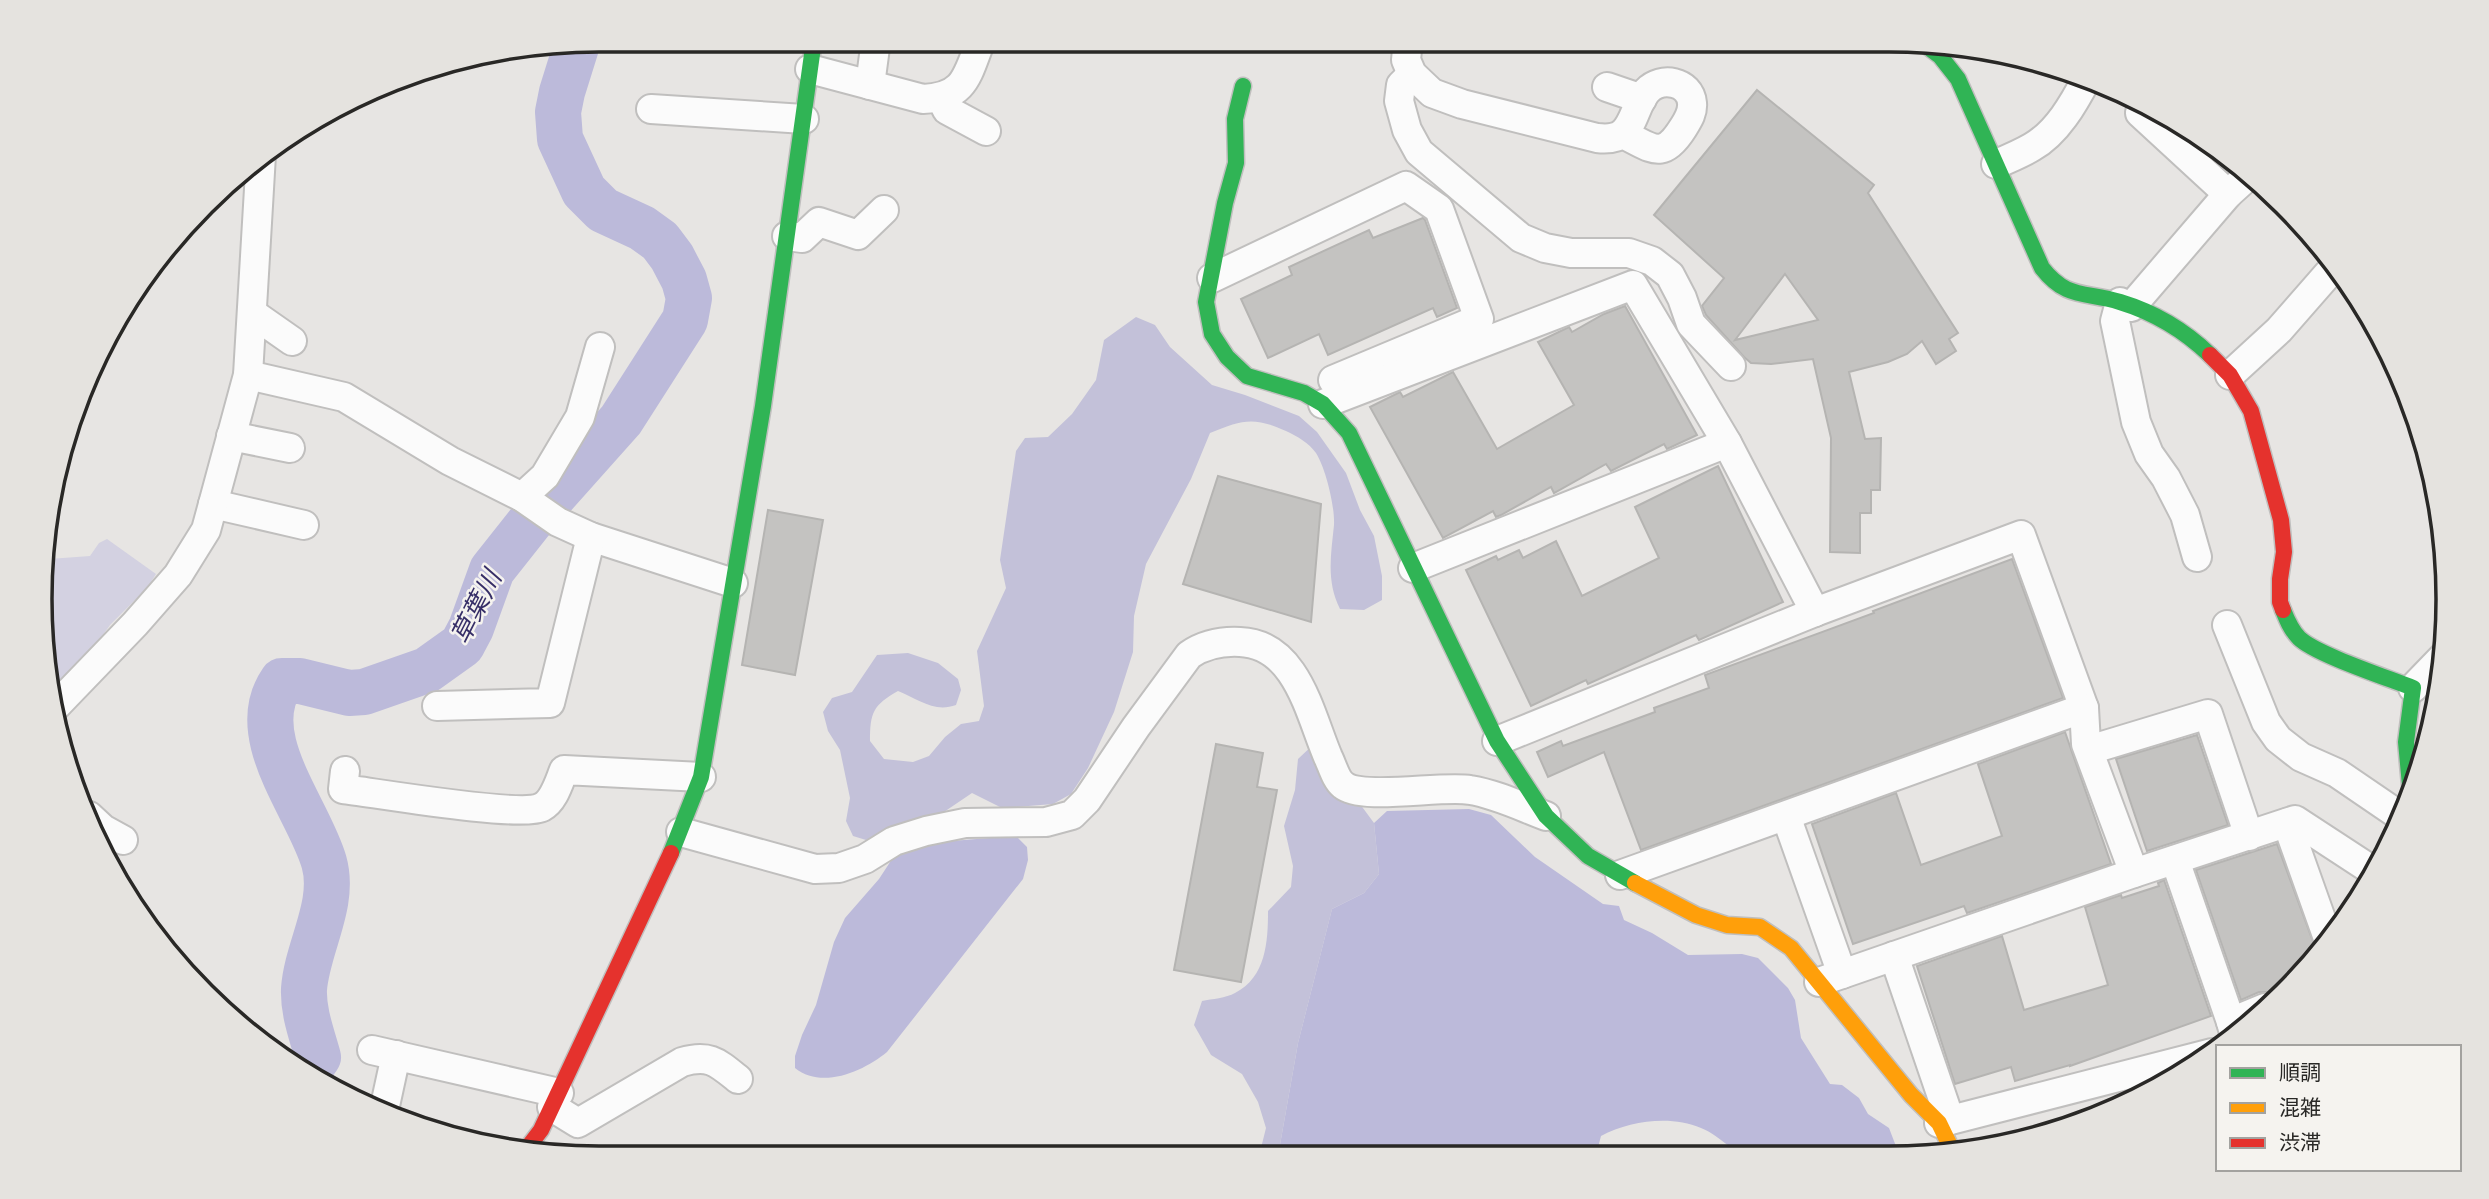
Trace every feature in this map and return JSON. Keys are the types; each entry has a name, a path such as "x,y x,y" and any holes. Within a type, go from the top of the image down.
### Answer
{"street":[{"path":"532,1142 541,1130 681,832 701,777 763,406 812,52"},
{"path":"870,85 874,52"},
{"path":"810,69 923,99 941,98 954,93 966,76 976,52"},
{"path":"1407,52 1406,60 1412,74 1432,93 1462,104 1597,138 1610,139 1622,134 1648,90 1661,82 1676,82 1685,88 1691,97 1693,107 1690,117 1669,147 1659,150 1646,148 1622,134"},
{"path":"1940,55 1958,79 2042,268 2053,283 2071,292 2126,304 2160,319 2195,341 2230,375 2250,411 2281,520 2284,552 2280,602 2287,621 2300,639 2319,650 2413,688"},
{"path":"1412,74 1401,85 1399,101 1407,130 1419,152 1521,238 1545,248 1571,253 1629,253 1652,261 1670,275 1691,324 1731,366"},
{"path":"1243,86 1235,119 1236,163 1225,203 1206,302 1212,334 1227,357 1247,376 1304,393 1328,392 1633,285 1727,443 1815,612"},
{"path":"1607,87 1642,99"},
{"path":"1996,164 2033,147 2049,134 2073,104 2082,88"},
{"path":"941,98 947,110 986,131"},
{"path":"651,109 804,119"},
{"path":"2142,115 2228,194"},
{"path":"62,700 178,575 206,530 248,375 260,171"},
{"path":"2197,557 2185,515 2166,478 2149,454 2136,422 2115,321 2126,304 2242,182"},
{"path":"1212,278 1406,186 1439,209 1479,319 1328,392"},
{"path":"788,236 802,238 819,222 858,235 884,209"},
{"path":"2230,375 2279,330 2328,274"},
{"path":"252,313 292,341"},
{"path":"527,500 545,476 580,417 600,347"},
{"path":"248,375 344,397 450,461 527,500 558,522 591,537 733,583"},
{"path":"1328,392 1497,741 1546,816 1588,856 1620,875 1696,915 1727,925 1760,927 1830,978 1911,1095 1946,1138"},
{"path":"231,436 290,449"},
{"path":"1413,568 1727,443"},
{"path":"213,503 304,525"},
{"path":"1497,741 1815,612 2021,536 2084,708 2086,744 2134,873"},
{"path":"437,706 550,703 591,537"},
{"path":"2227,625 2266,722 2278,738 2301,757 2337,774 2394,812"},
{"path":"681,832 815,869 839,868 864,859 894,841 965,822 1046,822 1072,815 1087,800 1189,655 1200,648 1228,642 1252,642 1272,652 1289,667 1343,785 1361,792 1469,789 1546,816"},
{"path":"2408,771 2406,717 2413,688 2432,668"},
{"path":"1620,875 2084,708"},
{"path":"2089,750 2208,714 2249,836"},
{"path":"345,771 343,789 454,815 496,809 531,810 543,807 552,798 564,770 701,777"},
{"path":"1786,816 1830,978"},
{"path":"1830,978 2295,820 2366,867"},
{"path":"2287,823 2325,929"},
{"path":"104,829 123,840"},
{"path":"2175,860 2231,1026"},
{"path":"1894,956 1946,1138"},
{"path":"383,1102 384,1053 555,1100 578,1123 682,1062 697,1058 715,1060 738,1079"},
{"path":"1946,1138 2174,1066"}],"shaded area":[{"path":"1136,317 1155,325 1170,347 1212,385 1299,416 1317,432 1346,473 1360,510 1374,536 1382,576 1382,600 1364,610 1340,609 1331,578 1334,517 1331,499 1323,468 1310,446 1286,431 1265,423 1248,421 1210,433 1191,479 1146,564 1134,616 1133,652 1114,712 1088,768 1071,794 1053,804 1002,808 972,793 941,814 911,826 866,840 853,836 846,821 850,798 840,750 828,731 823,712 832,698 852,692 877,655 908,653 938,663 958,679 961,690 956,705 948,707 926,704 898,691 883,701 872,717 870,741 884,759 913,762 929,756 945,737 961,724 979,721 984,706 977,651 1006,588 1000,560 1016,451 1025,438 1048,437 1072,414 1096,380 1104,340"},
{"path":"107,539 156,574 147,588 110,625 75,674 59,681 52,600 54,559 90,556 99,543"},
{"path":"1315,743 1374,823 1379,874 1364,893 1332,909 1298,1043 1280,1146 1262,1146 1266,1128 1258,1102 1242,1074 1211,1055 1194,1025 1202,1001 1235,993 1253,978 1266,946 1268,911 1291,887 1293,866 1284,826 1295,790 1298,759"},
{"path":"1469,809 1491,815 1535,857 1603,904 1619,906 1624,920 1688,955 1742,954 1758,958 1788,988 1795,1000 1801,1038 1830,1084 1842,1085 1859,1098 1868,1114 1889,1128 1896,1146 1729,1146 1701,1128 1663,1121 1637,1123 1612,1131 1601,1136 1598,1146 1280,1146 1298,1043 1332,909 1364,893 1379,874 1374,823 1387,811"},
{"path":"1018,838 1027,847 1028,860 1023,879 887,1052 867,1066 830,1078 806,1074 795,1068 795,1056 802,1035 816,1005 834,942 845,918 879,879 896,853 915,844"}],"building":[{"path":"1757,90 1874,185 1868,193 1958,333 1949,339 1956,351 1936,364 1922,341 1907,354 1849,372 1865,439 1881,438 1880,490 1871,490 1871,513 1860,513 1860,553 1830,552 1831,438 1813,359 1771,364 1751,363 1744,357 1706,315 1702,306 1724,278 1654,215","holes":["1785,274 1818,320 1735,340"]},
{"path":"1423,218 1457,308 1437,317 1433,308 1328,355 1319,334 1268,358 1241,299 1292,275 1289,267 1369,230 1373,238"},
{"path":"1625,306 1697,435 1667,449 1664,444 1611,471 1606,464 1554,493 1551,487 1501,515 1496,517 1493,511 1443,538 1370,407 1400,392 1403,397 1453,372 1497,449 1574,405 1538,342 1569,327 1572,332"},
{"path":"1718,466 1783,602 1699,640 1696,635 1588,684 1586,680 1531,706 1466,570 1496,556 1498,560 1519,550 1523,558 1556,541 1582,596 1659,558 1635,507"},
{"path":"1218,476 1321,504 1311,622 1183,584"},
{"path":"768,510 823,520 795,675 742,665"},
{"path":"2012,559 2063,698 1641,850 1604,752 1548,777 1537,752 1561,741 1563,746 1655,712 1654,708 1709,688 1705,675"},
{"path":"2065,732 2111,864 1967,913 1964,906 1853,944 1812,824 1896,793 1921,865 2002,836 1978,764"},
{"path":"2197,735 2228,825 2147,851 2116,759"},
{"path":"1216,744 1263,753 1257,787 1277,790 1241,982 1174,970"},
{"path":"2277,844 2314,944 2269,993 2259,992 2241,1000 2196,870"},
{"path":"2164,880 2211,1016 2070,1066 2015,1081 2011,1067 1955,1084 1917,966 2002,936 2024,1010 2108,985 2085,907 2159,886 2158,883"}],"waterway":[{"name":"草葉川","path":"313,1065 318,1057 306,1015 304,989 324,910 327,878 316,841 283,772 275,748 270,725 272,702 282,681 300,681 349,693 364,692 427,670 462,645 492,570 530,522 621,420 685,320 689,298 684,280 672,257 660,241 642,228 603,210 584,191 560,139 558,112 574,53"}],"traffic: fast":[{"path":"671,853 701,777 763,406 812,52"},
{"path":"1939,55 1958,79 2042,268 2051,278 2068,290 2120,302 2156,317 2190,338 2210,355"},
{"path":"1243,86 1235,119 1236,163 1225,203 1206,302 1212,334 1227,357 1247,376 1304,393 1323,404 1349,433 1497,741 1546,816 1588,856 1635,883"},
{"path":"2283,610 2294,632 2307,644 2413,688 2406,742 2409,770"}],"traffic: slow":[{"path":"1635,883 1696,915 1727,925 1760,927 1791,948 1911,1095 1939,1123 1949,1143"}],"traffic: jam":[{"path":"2210,355 2230,375 2251,411 2281,520 2284,552 2280,602 2283,610"},
{"path":"532,1142 541,1130 671,853"}]}
